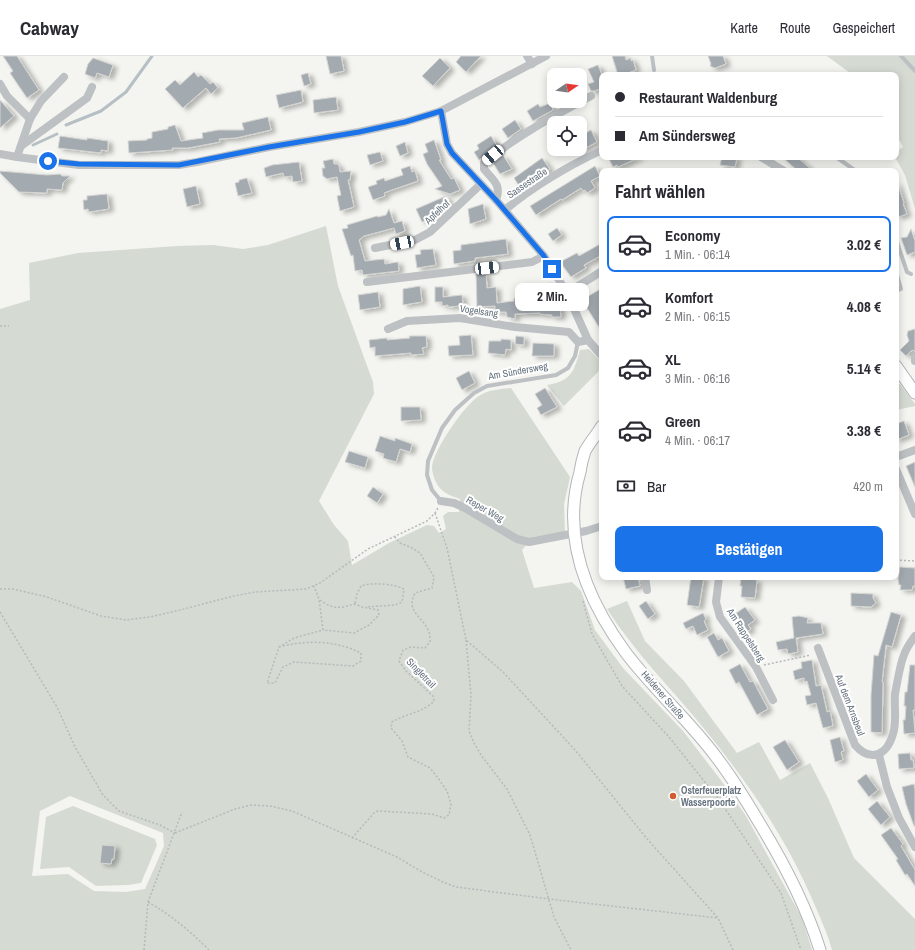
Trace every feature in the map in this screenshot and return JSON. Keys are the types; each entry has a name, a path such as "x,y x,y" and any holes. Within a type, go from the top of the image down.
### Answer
{"main road":[{"path":"899,370 915,393"},
{"name":"Heldener Straße","path":"599,431 586,451 576,485 573,509 573,534 577,555 589,588 606,623 627,654 717,758 748,804 789,873 804,904 820,950"}],"street":[{"path":"527,56 532,64"},
{"path":"0,154 79,164 179,165 269,147 359,132 405,122 441,111 546,56"},
{"path":"17,157 30,119 41,101 64,77"},
{"path":"0,84 7,96 30,119"},
{"path":"21,146 87,98 92,87"},
{"path":"496,200 500,192 498,185 484,169 484,163 493,155 545,121 591,96"},
{"path":"441,111 447,144 452,153 505,210 544,256 567,293 588,340 599,353"},
{"name":"Sassestraße","path":"505,210 526,193 599,152"},
{"path":"766,160 779,168"},
{"name":"Apfelhof","path":"375,248 415,240 430,232 481,184"},
{"path":"366,282 532,262 544,256"},
{"path":"567,293 599,273"},
{"name":"Vogelsang","path":"388,329 407,321 460,318 516,327 569,332 578,342"},
{"path":"578,342 588,340"},
{"path":"899,456 915,450"},
{"path":"899,476 915,514"},
{"name":"Reper Weg","path":"441,501 454,503 465,508 517,539 529,542 573,534"},
{"path":"573,534 599,527"},
{"path":"645,580 647,590"},
{"name":"Am Rappelsberg","path":"719,580 716,602 720,617 756,667 773,700"},
{"path":"915,636 904,655 895,694 894,733 887,748 878,755 899,818 915,847"},
{"name":"Auf dem Arnsbeul","path":"818,650 855,745 862,752 871,755 878,755"}],"lane":[{"path":"652,56 654,70"},
{"path":"901,56 915,71"},
{"path":"840,160 852,168"},
{"path":"899,247 907,272 911,274"},
{"name":"Am Sündersweg","path":"441,501 432,490 428,480 428,461 442,428 456,410 474,393 487,386 556,375 568,368 575,356 578,342"}],"path":[{"path":"0,326 9,326"},
{"path":"0,589 14,589 47,597 101,616 126,620 150,617 255,592 306,589 314,586 368,549 427,521 435,513 441,501"},
{"path":"435,513 447,548 466,640 471,695 470,730 474,743 480,755 507,789 530,835 554,917 571,950"},
{"name":"Singletrail","path":"352,838 374,813 378,811 432,814 444,818 449,815 451,804 447,791 438,778 430,768 408,757 402,740 391,728 392,722 399,717 430,706 434,701 433,696 406,671 399,661 403,650 411,646 425,648 430,642 429,631 412,607 411,600 415,593 432,588 434,577 420,553 400,543 394,536"},
{"path":"899,560 915,561"},
{"path":"355,604 357,594 361,586 366,584 397,586 404,589 402,602 395,605 362,607"},
{"path":"314,586 319,599 323,630"},
{"path":"581,596 592,634 622,686 669,737 720,801 781,893 801,950"},
{"path":"279,647 293,644 326,642 351,648 361,653 361,661 353,666 294,662 283,667 275,683 267,684 279,647 294,638 323,630 354,634 369,625 379,615 378,610 355,604 342,608 328,606 319,599"},
{"path":"0,612 57,707 75,747 103,795 119,811 160,825 175,833 235,809 251,805 270,806 292,811 397,857 422,872 443,882 456,886 549,899 718,918"},
{"path":"466,640 503,672 576,751 648,840 718,918 733,950"},
{"path":"756,667 818,650"},
{"path":"144,950 148,902 182,812"},
{"path":"148,902 167,913 191,932 209,950"}],"shaded area":[{"path":"827,56 915,56 915,209 905,175 897,160 899,160 899,150 903,147 899,140 899,72 849,72"},
{"path":"326,226 338,286 373,382 374,394 319,501 334,525 348,541 352,565 389,543 427,525 434,526 439,533 446,529 443,516 448,512 459,512 460,499 443,491 435,481 432,467 438,450 458,418 473,401 486,392 511,388 570,477 564,504 565,532 533,537 522,550 534,588 572,582 581,591 595,630 623,668 683,731 746,816 802,918 812,950 0,950 0,309 30,300 29,263 78,253 213,245 243,249 268,245","holes":["70,796 163,833 164,846 145,889 126,892 94,891 68,874 32,876 40,811"]},
{"path":"589,349 599,360 599,371 564,406 547,385 561,381 570,374 576,364 580,350"},
{"path":"899,383 915,404 915,406 899,409"},
{"path":"627,601 645,641 684,681 737,753 759,742 780,780 810,763 828,798 854,858 915,919 915,950 832,950 827,934 794,861 767,815 722,751 642,656 607,609"},
{"path":"73,806 155,839 157,845 141,883 96,886 69,867 40,869 46,817"}],"building":[{"path":"3,56 17,56 39,90 27,98 10,73 13,71"},
{"path":"326,56 341,56 344,71 330,74"},
{"path":"461,56 481,56 466,72 456,62"},
{"path":"612,56 625,56 626,60 631,58 631,61 633,60 636,70 630,72 617,72"},
{"path":"708,56 723,56 726,64 715,68 710,66 711,64"},
{"path":"93,58 113,65 109,77 97,73 95,78 85,74 88,64"},
{"path":"440,58 450,68 433,86 422,76"},
{"path":"598,65 601,72 599,72 599,89 591,91 588,84 594,82 588,69"},
{"path":"194,72 198,77 201,75 210,84 213,82 218,88 211,94 206,88 183,108 165,89 175,80 180,85"},
{"path":"308,73 311,84 304,86 301,75"},
{"path":"301,90 303,102 279,108 276,95"},
{"path":"336,97 338,110 314,113 313,100"},
{"path":"0,100 14,116 0,128"},
{"path":"538,104 540,107 547,104 547,108 552,108 553,110 533,121 527,111"},
{"path":"268,117 271,130 236,138 219,139 220,142 188,148 172,148 173,150 129,153 128,141 147,140 152,138 152,132 168,129 168,127 175,125 181,141 203,138 202,133 218,130 244,130 242,123"},
{"path":"515,120 521,129 508,138 502,129"},
{"path":"591,130 597,142 587,147 587,132"},
{"path":"60,136 108,141 108,151 101,150 101,153 58,148"},
{"path":"491,136 497,146 479,160 474,152 479,149 477,145"},
{"path":"434,140 441,160 439,160 451,179 454,178 460,190 450,194 435,189 442,186 427,164 423,154 428,152 425,144"},
{"path":"405,142 408,153 400,156 396,146"},
{"path":"380,152 383,161 370,165 367,155"},
{"path":"503,155 512,169 500,174 493,163"},
{"path":"542,158 550,169 521,189 514,178"},
{"path":"333,159 334,164 339,166 340,172 351,171 350,180 348,180 354,207 340,211 337,196 341,195 337,177 327,179 323,176 322,168 325,168 323,161"},
{"path":"610,160 633,160 618,167 617,165 613,167"},
{"path":"721,160 736,160 735,167 720,165"},
{"path":"785,160 800,160 810,168 795,168"},
{"path":"299,162 302,181 293,182 292,176 284,177 283,173 266,177 264,168 272,165"},
{"path":"410,166 412,172 415,171 418,181 384,193 385,196 373,200 368,187 377,184 376,181 384,178 385,181 403,175 401,169"},
{"path":"595,166 599,177 591,181 595,188 587,193 581,188 536,215 530,206"},
{"path":"0,171 47,175 60,174 62,176 70,176 63,183 62,190 47,189 47,193 19,192 0,173"},
{"path":"247,178 252,193 238,196 235,183 239,182 239,180"},
{"path":"196,186 200,204 187,207 183,189"},
{"path":"899,189 904,203 903,204 907,214 899,217"},
{"path":"107,194 109,209 89,212 88,209 84,210 83,200 87,200 87,196"},
{"path":"446,196 450,205 434,213 433,217 422,222 416,209"},
{"path":"483,204 486,219 470,224 468,209"},
{"path":"389,209 394,223 402,221 405,231 396,234 394,228 364,236 359,240 365,261 384,259 385,264 398,262 399,271 363,275 362,270 355,271 353,255 351,256 342,229 348,228 347,225 377,216 386,215"},
{"path":"557,228 562,235 553,241 548,234"},
{"path":"911,229 915,241 915,252 907,255 901,238 907,237"},
{"path":"506,239 508,254 475,258 475,261 454,264 453,251 461,250 461,245"},
{"path":"599,245 599,257 584,265 586,268 571,277 560,262 577,253 579,256"},
{"path":"433,249 436,265 417,268 415,255 421,254 420,250"},
{"path":"486,273 487,288 496,287 497,303 514,301 514,298 526,299 526,303 546,300 544,284 551,283 553,300 559,299 561,317 552,317 552,315 540,313 515,314 515,319 507,317 506,312 495,312 495,306 477,307 476,274"},
{"path":"420,286 422,302 403,305 403,289"},
{"path":"435,287 443,287 443,297 462,295 463,304 460,304 460,306 448,307 448,305 442,306 442,302 435,302"},
{"path":"599,290 599,327 582,300"},
{"path":"378,292 380,307 360,310 358,295"},
{"path":"915,329 915,352 913,350 906,356 900,350 909,341 907,335 908,331"},
{"path":"471,335 473,355 449,356 448,346 460,345 459,336"},
{"path":"409,336 426,336 427,347 422,348 424,354 411,355 411,353 375,356 375,347 370,348 369,340 410,338"},
{"path":"516,336 524,337 524,345 515,344"},
{"path":"501,339 511,340 511,350 506,349 505,355 488,353 489,341 501,341"},
{"path":"533,343 554,344 554,356 532,356"},
{"path":"469,371 475,383 462,390 456,378"},
{"path":"545,388 557,407 541,415 537,408 542,405 535,394"},
{"path":"401,407 420,407 421,420 401,421"},
{"path":"904,421 909,435 899,439 899,423"},
{"path":"380,436 395,441 395,438 412,444 410,452 400,449 396,462 383,458 384,454 375,451"},
{"path":"349,451 368,457 365,468 345,462"},
{"path":"915,462 915,487 906,466"},
{"path":"373,487 383,494 377,503 367,496"},
{"path":"900,567 915,568 915,586 913,586 912,590 900,590 901,585 899,585 898,580"},
{"path":"624,580 639,580 640,586 626,589"},
{"path":"691,580 704,580 699,607 687,605"},
{"path":"741,580 757,580 755,598 741,597 742,586 740,586"},
{"path":"851,593 873,594 873,598 876,603 871,607 851,606"},
{"path":"646,601 655,614 648,619 639,606"},
{"path":"745,607 755,620 748,625 751,629 745,633 732,616"},
{"path":"891,612 901,615 892,647 886,645 882,682 882,733 871,732 871,695 874,655 878,656"},
{"path":"703,613 706,619 704,621 708,630 697,635 693,626 686,629 683,623"},
{"path":"799,616 808,618 807,623 821,623 823,634 796,638 798,652 788,654 787,649 778,650 776,642 794,638 792,617"},
{"path":"714,633 718,640 722,638 729,651 718,657 707,637"},
{"path":"812,660 816,686 821,685 827,712 830,711 833,726 823,728 816,703 807,705 805,696 811,695 807,681 804,682 804,678 795,680 793,671 802,668 801,662"},
{"path":"740,664 750,682 753,681 768,709 757,715 739,682 736,684 729,670"},
{"path":"910,665 915,665 915,710 913,710 915,733 904,734 903,720 905,720 906,706 904,706 905,692 907,692"},
{"path":"840,737 844,751 841,752 843,760 835,762 830,740"},
{"path":"785,740 799,762 787,770 773,747"},
{"path":"910,753 914,768 899,769 898,754"},
{"path":"866,774 878,790 869,797 857,781"},
{"path":"914,784 915,826 906,804 902,787"},
{"path":"877,801 890,817 881,825 868,809"},
{"path":"891,828 903,844 901,846 915,870 915,886 907,874 905,875 896,860 898,859 881,835"},
{"path":"102,845 115,846 114,859 112,859 111,864 100,863"}],"waterway":[{"path":"66,125 101,111 126,92 152,56"},
{"path":"33,145 57,134"}],"place":[{"name":"Osterfeuerplatz Wasserpoorte","path":"673,796"}],"route":[{"path":"48,161 79,164 179,165 269,147 359,132 405,122 441,111 447,144 452,153 496,200 544,256 552,269"}]}
